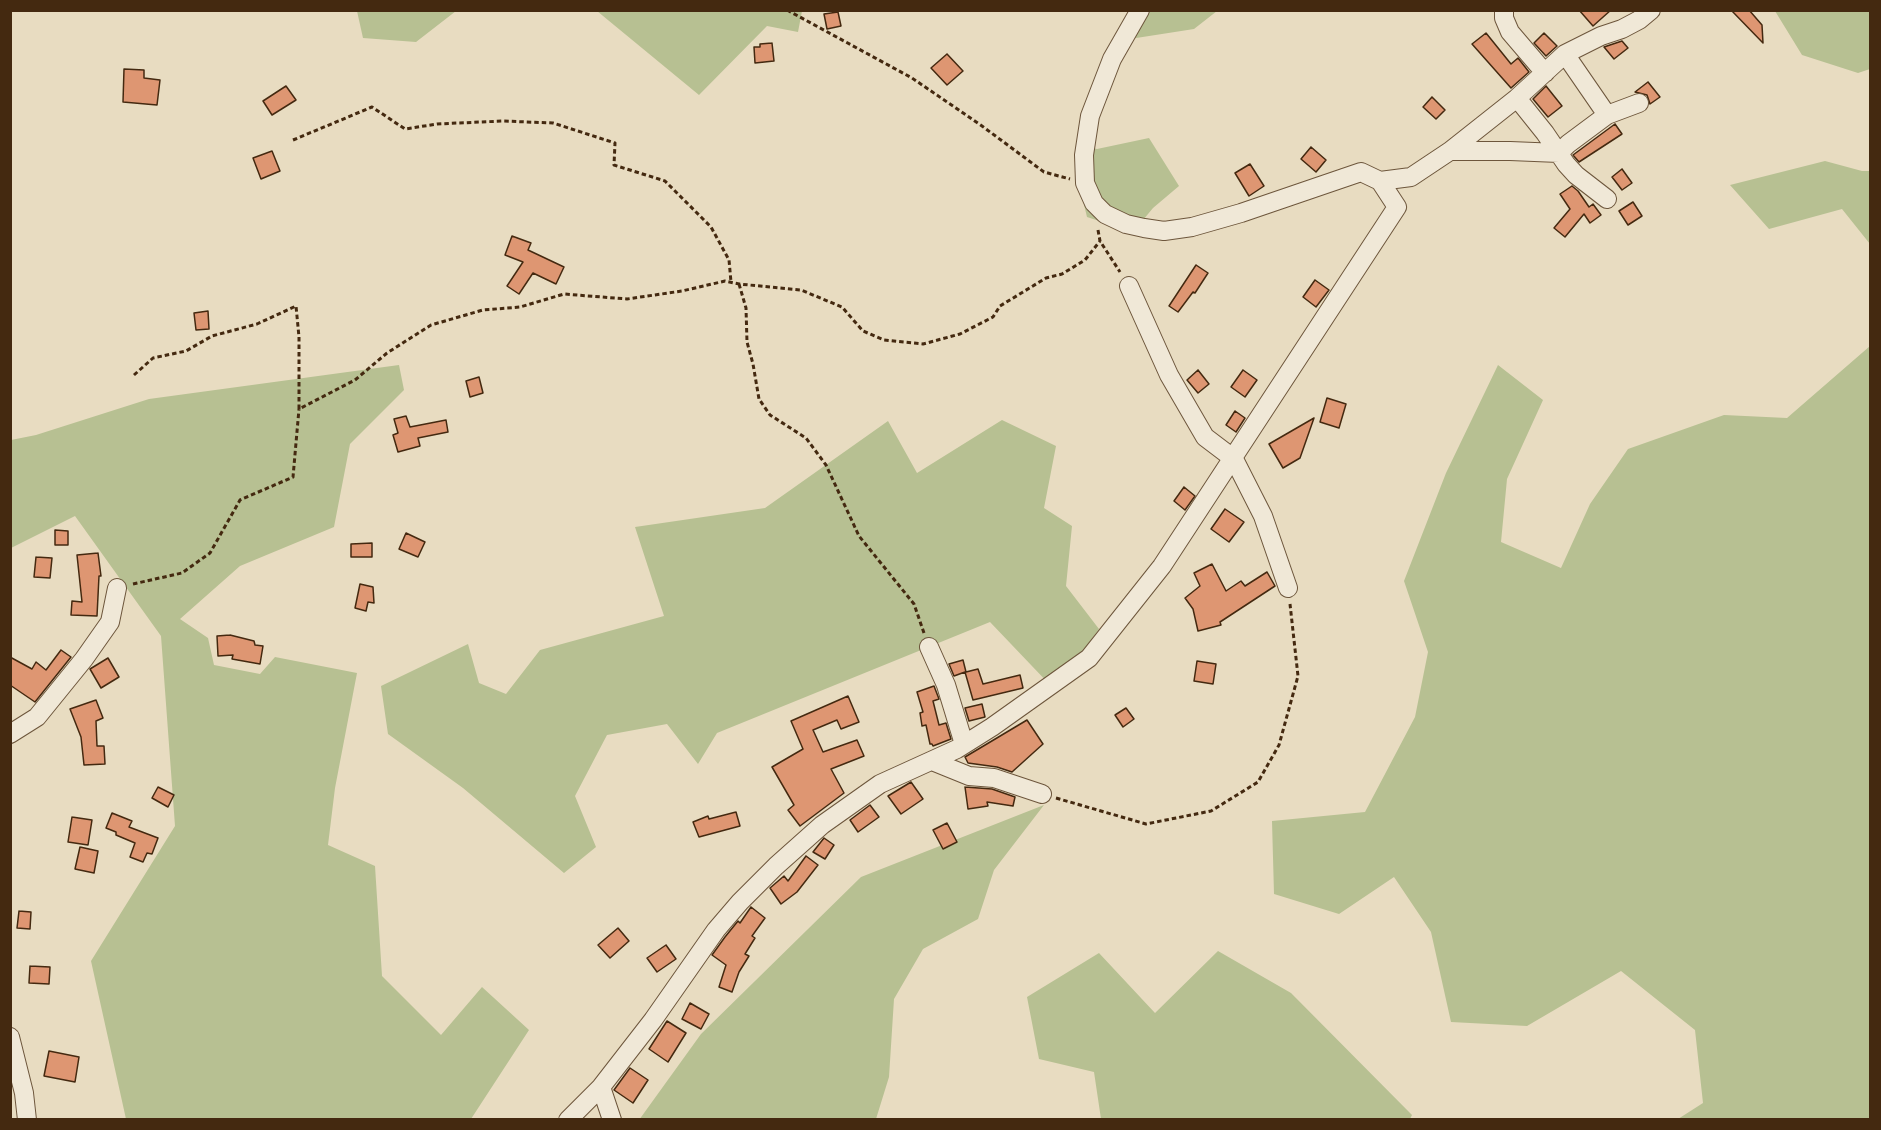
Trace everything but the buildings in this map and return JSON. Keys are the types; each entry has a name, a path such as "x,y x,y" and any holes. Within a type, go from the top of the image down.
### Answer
{"street":[{"path":"568,1119 601,1087 653,1020 716,930 740,902 768,873 822,825 880,784 964,744 1089,658 1162,566 1397,207 1380,181 1361,172 1241,213 1192,227 1164,231 1126,224 1105,214 1094,203 1085,183 1084,155 1090,116 1112,59 1140,10"},
{"path":"1504,10 1504,18 1510,32 1545,73"},
{"path":"1380,181 1412,177 1450,151 1517,98 1565,54 1589,41 1622,29 1642,14"},
{"path":"1565,54 1607,115"},
{"path":"1517,98 1576,175 1607,199"},
{"path":"1450,151 1559,153 1607,115 1639,103"},
{"path":"1129,286 1169,375 1205,437 1234,459 1263,516 1288,588"},
{"path":"13,730 37,717 84,658 110,622 117,588"},
{"path":"929,647 946,685 964,744"},
{"path":"932,761 969,776 994,778 1042,794"},
{"path":"10,1036 24,1093 27,1119"},
{"path":"601,1087 612,1119"}],"path":[{"path":"787,10 912,78 1044,172 1085,183"},
{"path":"293,140 372,107 405,129 437,124 503,121 553,123 594,136 615,143 614,165 665,181 711,227 729,260 731,282"},
{"path":"1094,203 1100,241 1129,286"},
{"path":"299,409 355,380 387,353 431,325 483,310 520,307 564,294 627,299 682,291 725,281 801,290 842,307 863,331 884,340 923,344 960,334 993,317 1000,306 1046,278 1062,274 1085,260 1100,241"},
{"path":"739,284 746,308 747,342 759,399 770,415 806,438 826,465 859,536 914,604 929,647"},
{"path":"117,588 182,573 210,553 240,500 293,477 299,409 299,337 296,306 257,324 212,336 186,351 153,358 134,375"},
{"path":"1042,794 1146,824 1211,811 1258,782 1279,745 1298,676 1288,588"}],"green space":[{"path":"357,10 456,11 416,42 363,38"},
{"path":"597,11 802,11 798,32 767,26 699,95"},
{"path":"1136,11 1217,11 1194,29 1117,41"},
{"path":"1775,11 1870,11 1870,69 1858,73 1802,55"},
{"path":"1149,138 1179,186 1153,208 1133,232 1087,217 1080,188 1079,145 1097,149"},
{"path":"1825,161 1870,171 1870,244 1842,209 1769,229 1730,185"},
{"path":"1870,346 1870,1119 1678,1119 1703,1103 1695,1030 1621,971 1527,1026 1451,1022 1431,932 1394,877 1339,914 1274,894 1272,821 1365,812 1415,717 1428,652 1404,581 1446,473 1498,365 1543,400 1507,479 1501,542 1561,568 1590,504 1628,449 1724,415 1787,418"},
{"path":"399,365 404,390 350,444 334,527 240,566 180,619 208,638 214,665 260,674 275,657 357,673 335,788 328,845 375,866 382,976 441,1035 482,987 529,1030 471,1119 126,1119 91,961 175,826 161,636 75,516 11,548 11,440 36,435 149,399"},
{"path":"1002,420 1056,446 1044,508 1072,526 1066,586 1099,629 1052,687 990,622 717,733 698,764 667,724 607,735 575,796 596,847 564,873 463,788 388,734 381,686 468,644 479,683 506,694 540,650 664,616 635,527 765,508 888,421 917,473"},
{"path":"1044,805 994,870 978,919 923,949 894,999 889,1077 876,1119 639,1120 701,1034 861,877"},
{"path":"1218,951 1291,993 1412,1115 1410,1119 1101,1119 1094,1072 1039,1059 1027,997 1099,953 1155,1013"}]}
